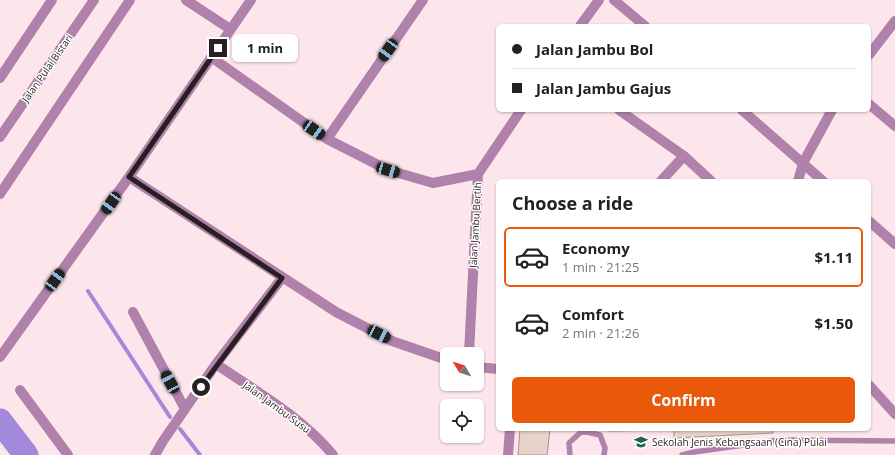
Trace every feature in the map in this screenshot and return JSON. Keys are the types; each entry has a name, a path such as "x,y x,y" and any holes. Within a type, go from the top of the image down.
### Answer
{"street":[{"path":"0,78 52,0"},
{"name":"Jalan Pulai Bistari","path":"0,137 94,0"},
{"path":"0,194 130,0"},
{"path":"186,0 230,29"},
{"path":"0,357 129,177 251,0"},
{"path":"327,139 423,0"},
{"path":"581,24 599,0"},
{"path":"614,0 642,24"},
{"path":"871,52 895,21"},
{"path":"211,57 327,139 388,170 433,183 478,174"},
{"path":"871,106 895,126"},
{"name":"Jalan Jambu Bertih","path":"469,347 478,174 520,112"},
{"path":"622,112 684,156 709,179"},
{"path":"744,112 821,179"},
{"path":"799,179 803,163 831,112"},
{"path":"663,179 684,156"},
{"path":"129,177 336,312 392,341 440,358"},
{"path":"871,223 895,244"},
{"path":"155,455 216,364 282,278"},
{"path":"133,312 185,409"},
{"name":"Jalan Jambu Susu","path":"216,364 298,420 322,441 333,455"},
{"path":"484,368 496,369"},
{"path":"871,388 895,414"},
{"path":"20,390 68,455"},
{"path":"508,455 510,431"}],"lane":[{"path":"570,455 569,443 582,431 600,435 605,448 604,455"},
{"path":"682,455 779,440 895,441"}],"building":[{"path":"520,431 550,431 547,455 518,455"},
{"path":"674,431 773,431 773,433 674,438"}],"waterway":[{"path":"88,291 170,417"},
{"path":"0,421 26,455"},
{"path":"180,429 200,455"}],"place":[{"name":"Sekolah Jenis Kebangsaan (Cina) Pulai","path":"641,442"}],"route":[{"path":"201,387 216,364 282,278 129,177 218,48"}]}
